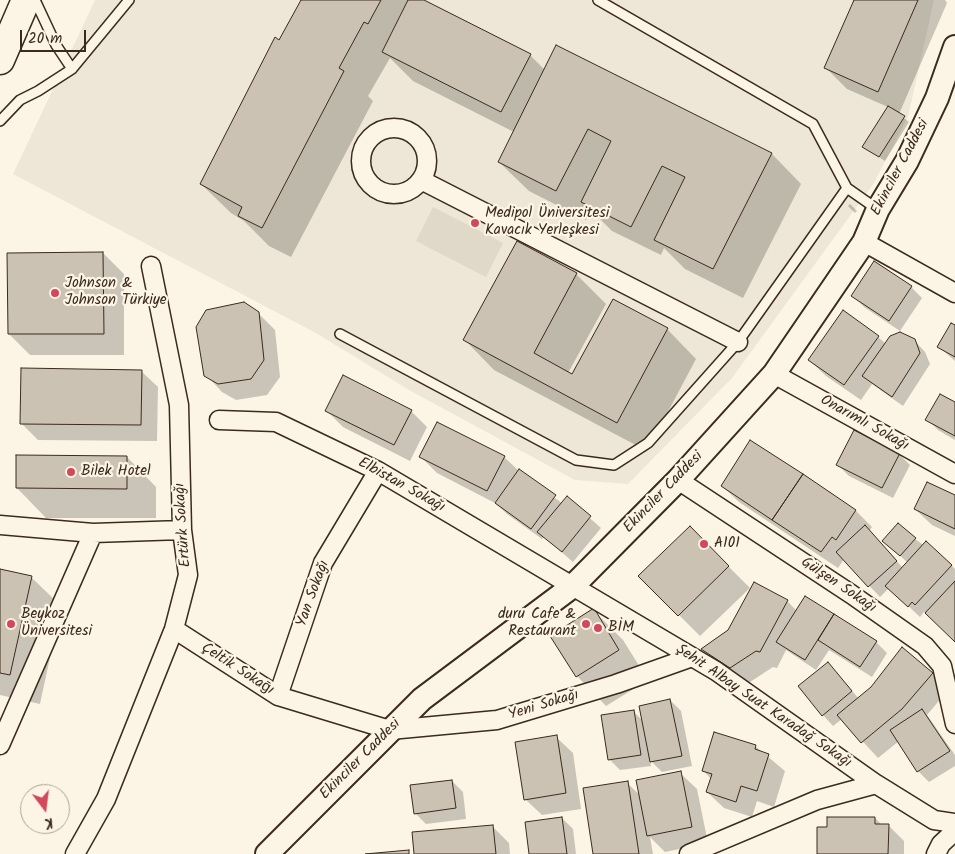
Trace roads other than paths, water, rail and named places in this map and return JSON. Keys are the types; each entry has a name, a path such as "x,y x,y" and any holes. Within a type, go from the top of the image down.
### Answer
{"highway":[{"path":"0,60 26,0"}],"street":[{"name":"Ekinciler Caddesi","path":"267,854 422,699 573,586 678,480 774,374 864,242 878,209 907,161 937,98 955,47"},
{"path":"421,180 738,342"},
{"path":"864,242 955,293"},
{"name":"Ertürk Sokağı","path":"75,854 106,799 174,629 188,575 182,530 179,405 151,266"},
{"name":"Onarımlı Sokağı","path":"774,374 955,474"},
{"name":"Elbistan Sokağı","path":"219,420 276,422 378,471 573,586"},
{"name":"Yan Sokağı","path":"278,696 323,563 378,471"},
{"name":"Gülşen Sokağı","path":"678,480 851,594 925,646 942,666 955,724"},
{"path":"0,525 93,532 182,530"},
{"path":"0,745 93,532"},
{"name":"Şehit Albay Suat Karadağ Sokağı","path":"573,586 692,657 765,705 876,784 934,820 955,823"},
{"name":"Çeltik Sokaḡı","path":"174,629 278,696 390,730"},
{"name":"Yeni Sokağı","path":"390,730 498,720 616,684 692,657"},
{"path":"689,854 817,800 876,784"},
{"path":"936,854 941,844 955,831"}],"lane":[{"path":"35,0 56,45 72,69"},
{"path":"0,121 20,100 72,69 129,0"},
{"path":"598,0 813,124 847,188 878,209"},
{"path":"340,334 576,460 614,465 648,443 738,342 847,188"}],"place":[{"name":"Medipol Üniversitesi Kavacık Yerleşkesi","path":"475,223"},
{"name":"Johnson & Johnson Türkiye","path":"55,293"},
{"name":"Bilek Hotel","path":"71,472"},
{"name":"A101","path":"704,544"},
{"name":"Beykoz Üniversitesi","path":"11,624"},
{"name":"duru Cafe & Restaurant","path":"586,624"},
{"name":"BİM","path":"598,628"}]}
